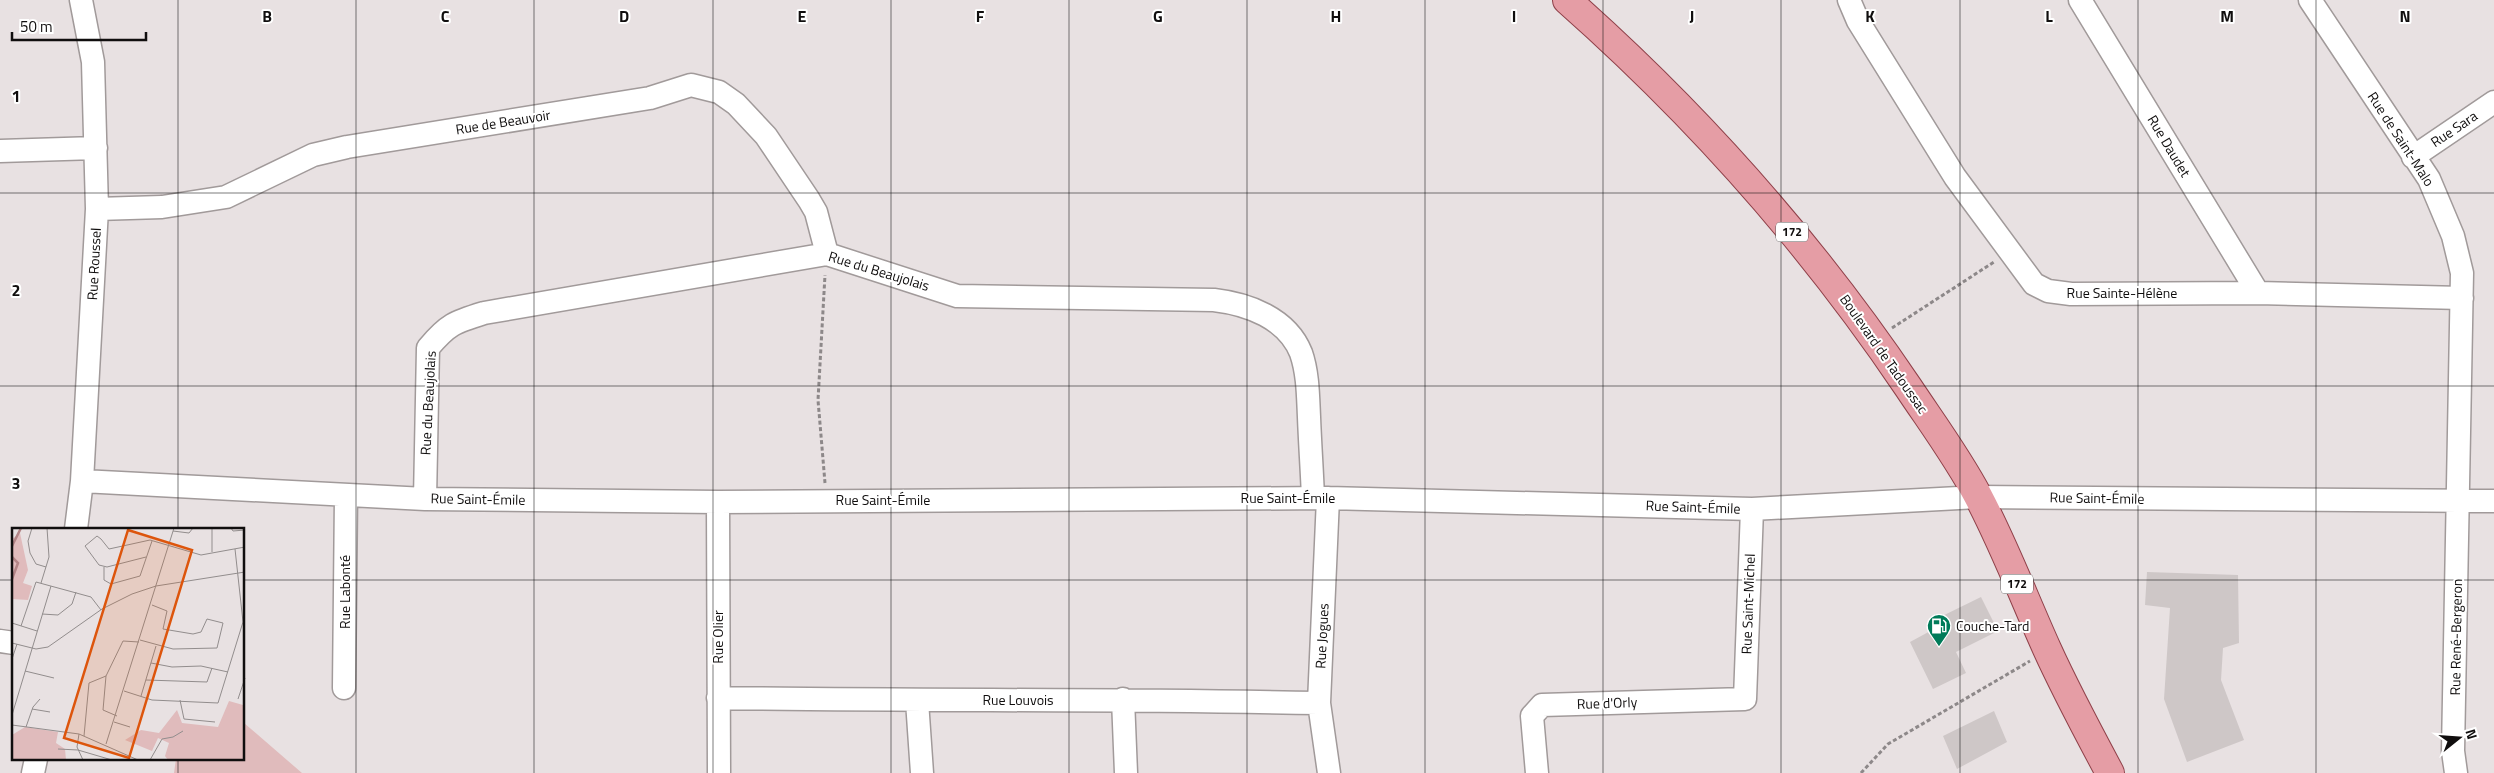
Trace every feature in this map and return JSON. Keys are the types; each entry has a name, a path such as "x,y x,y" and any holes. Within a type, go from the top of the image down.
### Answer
{"main road":[{"name":"Boulevard de Tadoussac","path":"1567,0 1659,85 1738,167 1813,256 1875,340 1949,447 1978,497 2048,651 2110,773"}],"street":[{"name":"Rue Roussel","path":"76,528 82,482 97,209 93,62 81,0"},
{"name":"Rue Sainte-Hélène","path":"1849,0 1862,29 1955,177 2034,284 2048,291 2071,294 2258,293 2462,298"},
{"name":"Rue Daudet","path":"2080,0 2258,293"},
{"name":"Rue de Saint-Malo","path":"2310,0 2429,179 2453,236 2462,273 2457,501"},
{"name":"Rue de Beauvoir","path":"97,209 162,206 226,197 289,166 314,155 330,151 650,98 691,84 719,92 736,104 766,136 816,212 826,254"},
{"name":"Rue Sara","path":"2413,156 2494,102"},
{"path":"0,151 96,148"},
{"name":"Rue du Beaujolais","path":"425,499 428,348 444,329 456,322 484,313 826,254 957,296 1214,300 1234,302 1266,314 1293,339 1301,354 1307,380 1320,498"},
{"name":"Rue Saint-Émile","path":"82,482 425,499 718,502 1320,498 1752,509 1978,497 2494,501"},
{"name":"Rue Labonté","path":"344,688 346,495"},
{"name":"Rue Jogues","path":"1320,498 1318,703 1329,773"},
{"name":"Rue René-Bergeron","path":"2456,773 2453,751 2457,616 2457,501"},
{"name":"Rue Olier","path":"718,502 719,773"},
{"name":"Rue Saint-Michel","path":"1745,699 1752,509"},
{"name":"Rue Louvois","path":"718,698 917,701 1123,699 1318,703"},
{"path":"1123,699 1126,773"},
{"name":"Rue d'Orly","path":"1537,773 1532,716 1542,705 1745,699"},
{"path":"917,701 922,773"},
{"path":"33,773 36,760"}],"path":[{"path":"1875,340 2010,252"},
{"path":"826,254 818,400 827,501"},
{"path":"1861,773 1888,744 2048,651"}],"shaded area":[{"path":"245,724 302,773 174,773 176,760 245,760"}],"building":[{"path":"2147,572 2238,575 2239,643 2223,648 2221,680 2244,740 2187,762 2164,699 2170,608 2145,605"},
{"name":"Couche-Tard","path":"1981,597 1998,631 1956,652 1966,673 1933,689 1910,642 1934,629 1930,622"},
{"path":"1994,711 2007,742 1957,769 1943,736"}],"place":[{"name":"Couche-Tard","path":"1939,647"}]}
